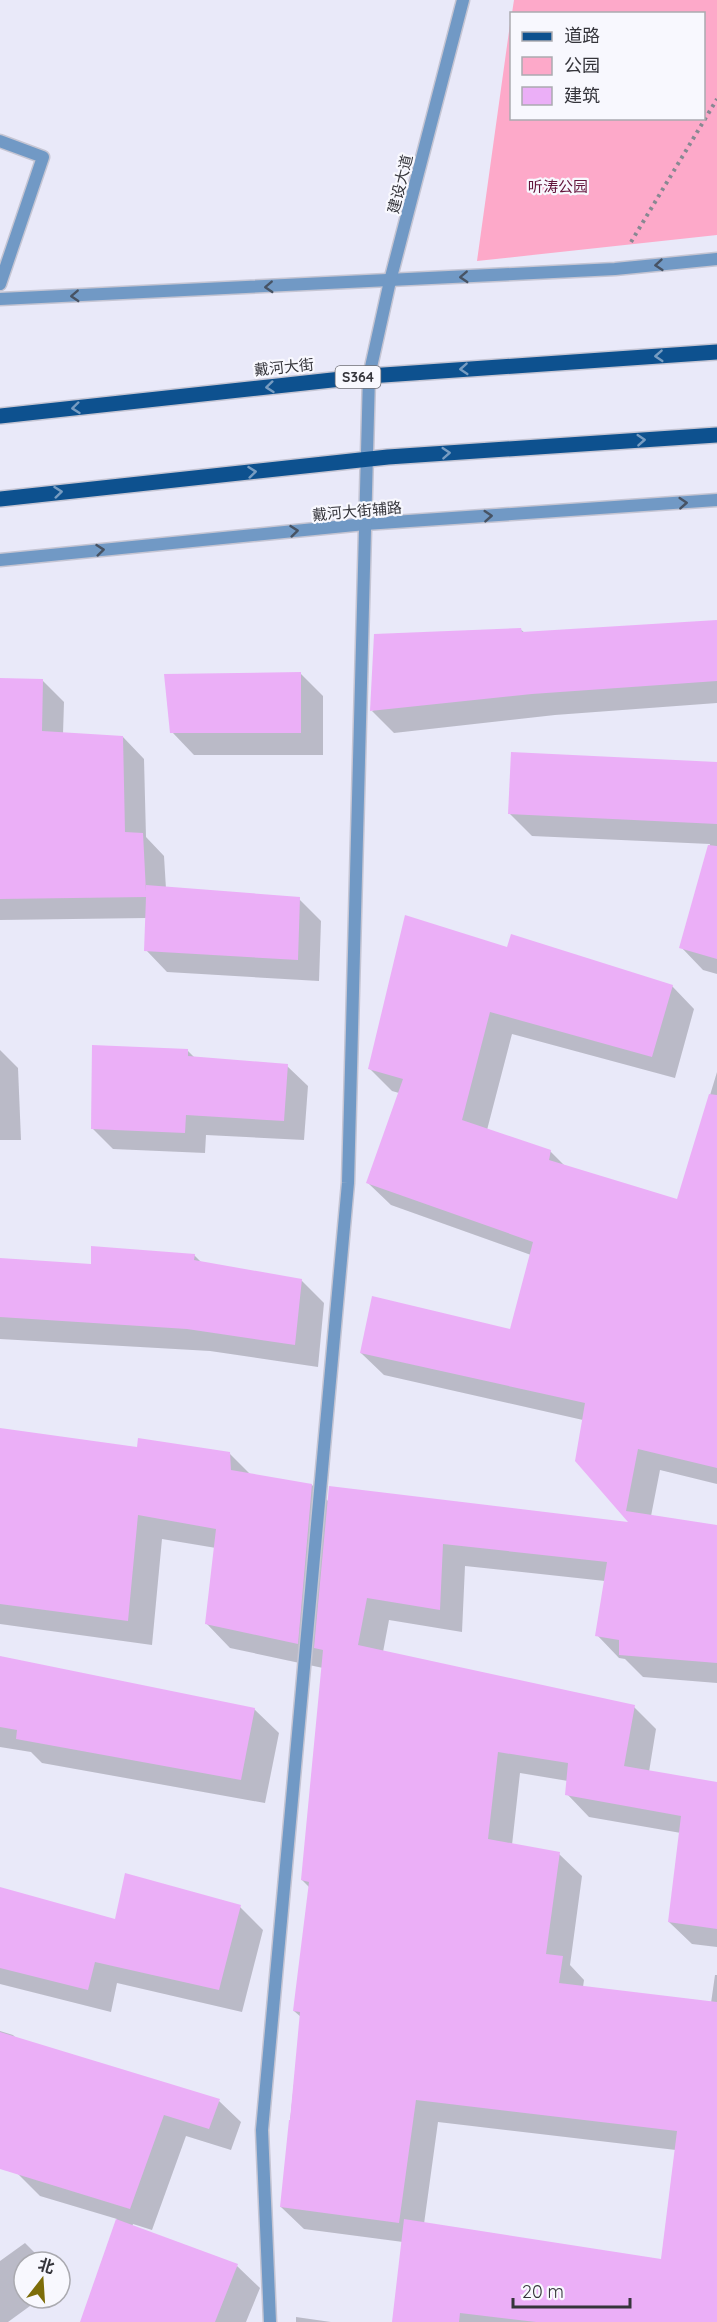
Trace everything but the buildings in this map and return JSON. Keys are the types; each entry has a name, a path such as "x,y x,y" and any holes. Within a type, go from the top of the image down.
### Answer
{"main road":[{"name":"戴河大街","path":"0,416 369,376 717,352"},
{"path":"0,499 367,459 717,435"}],"street":[{"name":"建设大道","path":"270,2322 262,2130 348,1183 369,376 390,281 463,0"},
{"path":"0,141 43,157 0,284"},
{"path":"0,299 615,269 717,259"},
{"name":"戴河大街辅路","path":"0,560 365,524 717,500"}],"path":[{"path":"705,119 717,99"},
{"path":"615,269 704,120"}],"green space":[{"name":"听涛公园","path":"514,0 717,0 717,235 477,261 510,24 510,120 705,120 705,12 512,12"}]}
